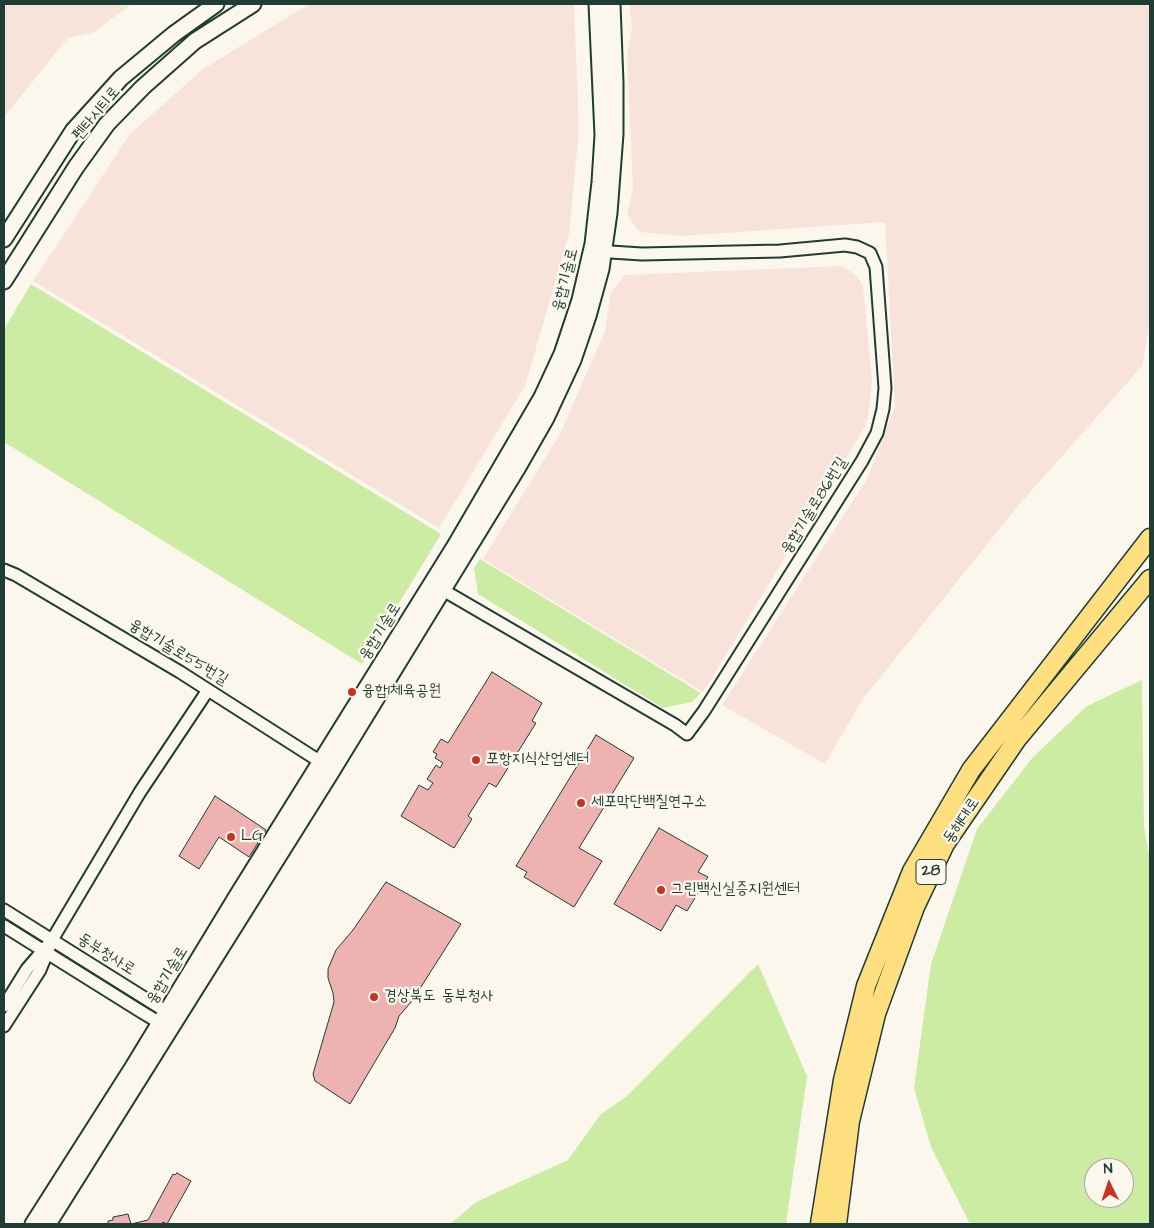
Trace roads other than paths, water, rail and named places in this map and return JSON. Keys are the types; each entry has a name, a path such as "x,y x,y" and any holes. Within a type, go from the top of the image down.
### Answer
{"main road":[{"path":"820,1224 843,1080 866,986 912,871 971,770 1150,538"},
{"name":"동해대로","path":"837,1224 850,1121 876,1014 914,907 945,844 1017,739 1150,579"}],"street":[{"name":"펜타시티로","path":"4,239 73,131 121,78 174,34 216,4"},
{"name":"펜타시티로","path":"4,281 76,167 108,124 144,87 195,41 253,4"},
{"name":"융합기술로","path":"597,251 603,135 598,4"},
{"name":"융합기술로","path":"33,1224 167,1019 327,766 437,587 542,397 562,354 609,214 615,134 612,4"},
{"name":"융합기술로86번길","path":"437,587 667,720 686,734 704,711 862,461 877,433 883,409 885,388 876,267 870,253 857,247 845,245 780,251 642,254 597,251"},
{"name":"융합기술로55번길","path":"4,570 16,575 208,690 327,766"},
{"path":"4,1026 40,970 45,952 140,792 208,690"},
{"name":"동부청사로","path":"4,910 52,940 167,1019"},
{"name":"동부청사로","path":"4,926 45,952 167,1019"},
{"path":"4,1006 28,969 45,952"},
{"name":"융합기술로","path":"48,1224 146,1069 167,1019"}],"place":[{"name":"융합1체육공원","path":"352,692"},
{"name":"포항지식산업센터","path":"476,760"},
{"name":"세포막단백질연구소","path":"581,803"},
{"name":"LG","path":"231,837"},
{"name":"그린백신실증지원센터","path":"661,890"},
{"name":"경상북도 동부청사","path":"374,997"}]}
